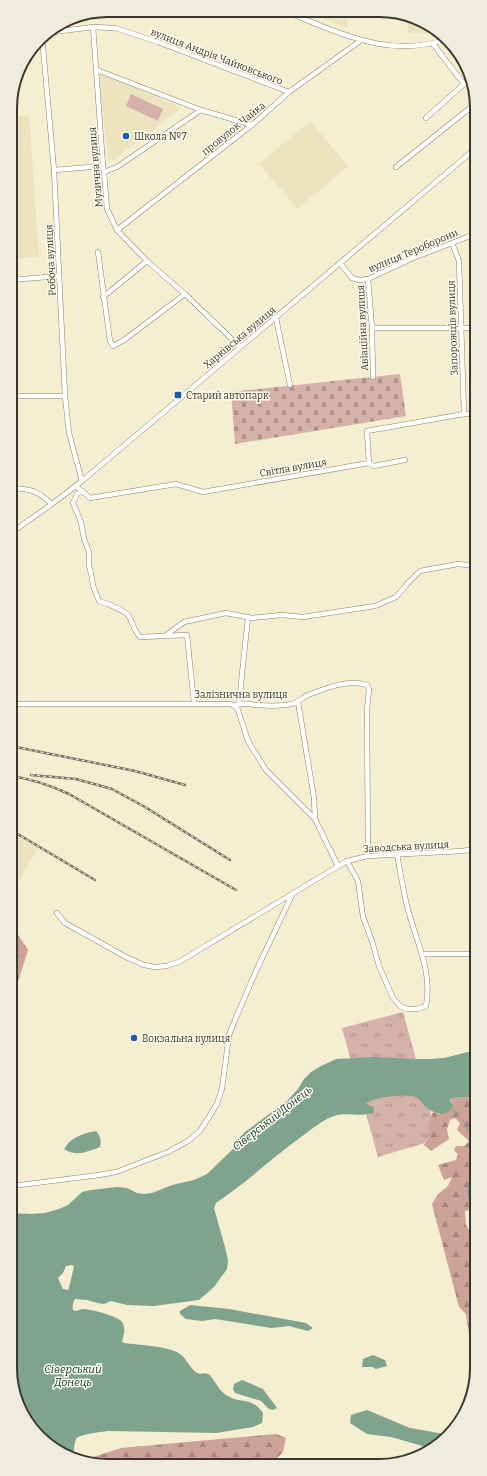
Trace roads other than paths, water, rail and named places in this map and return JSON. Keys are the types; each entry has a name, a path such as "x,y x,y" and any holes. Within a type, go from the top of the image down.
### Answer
{"street":[{"path":"299,17 360,41 398,47 433,44 440,42"},
{"name":"вулиця Андрія Чайковського","path":"57,32 93,28 114,28 150,39 289,92"},
{"name":"Музична вулиця","path":"93,28 97,70 102,166 104,172 107,209 117,230 147,261 185,294 240,347"},
{"name":"провулок Чайка","path":"117,230 252,125 289,92 360,41"},
{"name":"Робоча вулиця","path":"43,44 54,170 69,433 82,481"},
{"path":"426,118 464,84 433,44"},
{"path":"97,70 201,110 252,125"},
{"path":"396,167 470,108"},
{"path":"104,172 117,167 201,110"},
{"name":"Харківська вулиця","path":"17,529 76,486 470,153"},
{"path":"54,170 102,166"},
{"name":"вулиця Тероборони","path":"340,263 352,278 359,280 368,279 413,258 470,236"},
{"name":"Запорожців вулиця","path":"452,243 459,261 464,414"},
{"path":"98,252 110,341 113,346 124,340 185,294"},
{"path":"103,297 147,261"},
{"path":"17,279 60,276"},
{"name":"Авіаційна вулиця","path":"368,279 372,328 373,377"},
{"path":"276,318 290,385"},
{"path":"372,328 470,328"},
{"path":"17,396 66,396"},
{"path":"405,460 374,466 369,463 367,431 470,414"},
{"name":"Світла вулиця","path":"82,491 90,498 176,484 203,492 369,463"},
{"path":"76,486 82,491 77,494 73,503 81,522 84,539 89,552 89,565 93,586 99,600 128,614 135,632 140,637 186,635 194,703"},
{"path":"17,489 31,490 39,493 52,504"},
{"path":"165,636 184,622 226,613 252,618 282,615 303,617 375,606 396,597 420,571 458,564 470,565"},
{"path":"57,913 65,923 144,966 167,966 179,962 338,866 315,819 266,770 248,741 237,704 248,617"},
{"name":"Залізнична вулиця","path":"17,704 291,704 298,702 307,696 345,684 362,683 368,686 368,856"},
{"path":"298,702 314,798 315,819"},
{"name":"Заводська вулиця","path":"338,866 348,861 368,856 469,850"},
{"path":"348,861 358,881 363,917 379,966 393,998 401,1007 407,1009 417,1009 426,1006 428,998 422,954 407,906 397,854"},
{"path":"17,1185 99,1175 132,1166 168,1152 188,1141 200,1130 217,1104 224,1077 228,1040 235,1020 259,964 293,894"},
{"path":"422,954 470,954"}],"water":[{"name":"Сіверський Донець","path":"470,1052 470,1097 451,1098 450,1100 453,1106 451,1110 442,1114 430,1110 418,1098 412,1096 390,1096 375,1099 366,1104 373,1107 374,1113 364,1115 344,1114 334,1116 317,1125 290,1145 216,1203 214,1208 226,1251 228,1261 227,1269 214,1287 199,1300 154,1306 127,1305 111,1301 104,1304 87,1300 74,1300 73,1310 91,1310 110,1315 122,1322 124,1334 122,1341 124,1343 169,1349 180,1354 197,1373 207,1373 210,1375 223,1393 236,1400 250,1402 258,1407 263,1413 262,1423 253,1427 216,1433 108,1431 78,1437 74,1445 73,1452 57,1444 36,1424 24,1403 18,1380 17,1213 45,1213 59,1209 68,1205 82,1192 91,1190 117,1187 127,1188 137,1193 152,1193 172,1185 194,1180 207,1174 233,1149 237,1140 245,1132 287,1101 311,1072 336,1059 373,1057 444,1058","holes":["72,1265 74,1266 68,1290 63,1289 58,1278 63,1273 66,1266"]},
{"path":"96,1131 101,1142 100,1147 86,1152 77,1153 64,1149 73,1139 86,1133"},
{"path":"470,1182 470,1202 468,1189"},
{"path":"190,1305 229,1309 306,1323 313,1328 308,1331 289,1326 271,1328 215,1319 202,1321 186,1319 180,1314 180,1311"},
{"path":"373,1355 385,1360 387,1366 376,1369 372,1367 362,1367 363,1359"},
{"path":"242,1380 263,1389 277,1408 273,1410 269,1409 261,1401 235,1393 233,1389 234,1384"},
{"path":"367,1410 410,1428 441,1434 425,1447 391,1437 367,1434 350,1423 351,1415"}],"waterway":[{"path":"451,1110 461,1114"},
{"path":"463,1120 465,1126 470,1132"}],"railway":[{"path":"17,747 135,771 185,785"},
{"path":"31,775 76,779 112,789 145,807 230,860"},
{"path":"17,777 41,783 69,794 236,890"},
{"path":"17,834 95,880"}],"place":[{"name":"Школа №7","path":"126,136"},
{"name":"Старий автопарк","path":"178,395"},
{"name":"Вокзальна вулиця","path":"134,1038"}]}
